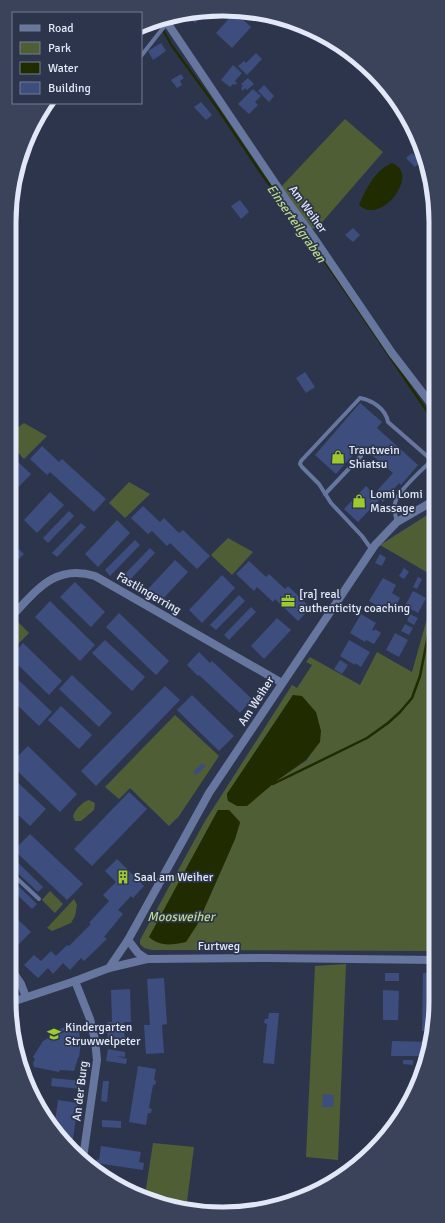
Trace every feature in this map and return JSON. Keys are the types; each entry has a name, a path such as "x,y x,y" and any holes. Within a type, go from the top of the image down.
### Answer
{"street":[{"name":"Am Weiher","path":"167,24 392,353 429,400"},
{"name":"Am Weiher","path":"109,968 128,940 209,793 372,550 397,522 429,503"},
{"name":"Fastlingerring","path":"16,612 46,582 57,576 70,573 86,573 95,576 282,683"},
{"path":"128,940 138,953 147,959"},
{"name":"Furtweg","path":"16,1000 76,981 109,968 147,959 272,958 429,960"},
{"path":"16,976 21,984 26,997"},
{"name":"An der Burg","path":"76,981 90,1019 95,1040 97,1060 84,1154"}],"lane":[{"path":"142,55 159,34 165,24"},
{"path":"372,550 362,536 331,503 319,484 302,467 300,464 301,461 360,398 373,402 381,408 388,422 429,458"},
{"path":"325,494 361,456"},
{"path":"397,522 394,514 395,500 429,465"},
{"path":"16,878 39,900"}],"green space":[{"path":"345,119 383,152 318,227 312,229 280,188"},
{"path":"24,423 47,436 24,459 16,450 16,429"},
{"path":"129,482 150,494 125,518 109,503"},
{"path":"429,514 429,574 380,545"},
{"path":"228,538 253,552 232,575 211,555"},
{"path":"429,611 429,951 152,950 144,948 140,944 140,940 205,821 292,685 297,688 312,665 306,662 310,657 360,685 377,652 412,672","holes":["293,695 307,760 279,779 228,801 227,794","218,810 229,810 240,823 235,839 197,925 150,936"]},
{"path":"17,621 29,633 16,646"},
{"path":"175,715 219,756 179,816 169,826 130,788 119,799 105,787"},
{"path":"89,800 95,803 94,810 81,821 75,821 73,816 76,811 82,804"},
{"path":"50,891 63,904 55,913 42,900"},
{"path":"74,899 77,905 75,916 71,923 52,931 47,928"},
{"path":"346,964 338,1160 306,1157 315,966"},
{"path":"153,1143 194,1147 187,1204 169,1200 145,1192"}],"water":[{"path":"392,163 400,168 402,178 401,185 390,201 383,207 375,210 367,210 359,205 376,175"},
{"path":"293,695 302,696 316,712 321,731 320,742 307,759 279,779 247,806 237,806 228,801 227,794"},
{"name":"Moosweiher","path":"218,810 229,810 240,822 235,839 197,925 186,942 162,944 157,942 149,937"}],"building":[{"path":"231,16 240,17 251,27 232,48 216,33"},
{"path":"201,17 195,23 190,19"},
{"path":"161,43 166,51 153,60 148,51"},
{"path":"256,53 262,59 247,75 238,66 244,61 246,63"},
{"path":"233,65 242,73 235,81 237,83 230,87 221,80"},
{"path":"181,74 184,78 180,81 182,85 177,88 171,80"},
{"path":"248,78 254,84 247,90 245,88 243,91 241,88 243,86 241,84"},
{"path":"264,85 274,96 269,102 258,91"},
{"path":"253,89 261,96 255,102 258,105 249,114 238,104"},
{"path":"201,102 212,115 206,120 194,107"},
{"path":"412,153 420,163 415,167 406,158"},
{"path":"240,200 249,212 241,219 231,206"},
{"path":"353,228 360,235 353,242 345,235"},
{"path":"429,321 429,328 426,325"},
{"path":"305,372 315,387 306,393 296,378"},
{"path":"360,403 382,422 377,428 418,465 401,485 399,483 383,502 380,499 358,522 344,509 366,486 374,494 393,473 361,446 336,474 315,455"},
{"path":"42,446 59,462 62,459 106,499 94,512 50,472 47,475 30,459"},
{"path":"18,462 31,474 16,490 16,464"},
{"path":"50,492 64,505 37,533 24,520"},
{"path":"143,506 160,522 164,518 179,533 183,530 210,556 197,569 170,543 167,546 152,531 148,534 131,518"},
{"path":"69,511 74,516 48,543 43,538"},
{"path":"117,520 130,533 98,567 85,554"},
{"path":"81,523 86,527 57,557 52,553"},
{"path":"135,540 140,545 110,576 105,570"},
{"path":"16,547 24,554 16,562"},
{"path":"150,548 155,553 127,583 121,578"},
{"path":"380,554 386,558 382,566 375,563"},
{"path":"175,560 188,572 161,601 148,589"},
{"path":"249,561 266,577 269,574 285,589 288,586 311,608 298,621 275,599 273,602 257,587 254,591 236,574"},
{"path":"404,568 409,572 404,579 399,576"},
{"path":"222,575 235,588 202,623 189,610"},
{"path":"418,577 422,579 417,589 413,587"},
{"path":"383,578 396,585 392,593 400,598 394,609 385,604 383,609 369,601"},
{"path":"75,582 105,612 91,627 60,597"},
{"path":"413,591 426,598 418,613 405,606"},
{"path":"239,595 245,601 216,630 210,625"},
{"path":"50,601 95,645 80,661 35,617"},
{"path":"251,607 256,612 229,640 224,635"},
{"path":"119,613 169,661 156,675 106,627"},
{"path":"361,614 376,623 372,630 374,631 375,629 381,633 374,644 366,640 365,642 350,633"},
{"path":"410,614 418,618 414,625 407,621"},
{"path":"277,618 291,630 264,659 251,646"},
{"path":"405,624 413,628 409,635 401,631"},
{"path":"395,633 408,640 399,657 386,650"},
{"path":"105,640 145,677 132,691 92,653"},
{"path":"349,640 370,652 361,667 340,656"},
{"path":"23,643 62,681 49,695 16,663 16,651"},
{"path":"199,652 210,663 212,661 252,699 240,713 187,665"},
{"path":"340,660 348,665 342,674 334,669"},
{"path":"72,675 112,713 99,727 59,689"},
{"path":"16,678 52,712 39,726 16,704"},
{"path":"165,686 180,700 96,786 81,771"},
{"path":"192,695 234,736 219,751 177,710"},
{"path":"61,706 92,735 79,749 48,720"},
{"path":"28,746 77,794 60,812 16,770 16,758"},
{"path":"202,763 206,766 197,775 193,772"},
{"path":"16,781 46,809 30,826 16,813"},
{"path":"129,792 147,809 92,866 74,849"},
{"path":"30,834 83,884 67,900 16,852 16,848"},
{"path":"117,859 144,886 133,898 131,896 118,910 123,914 104,937 107,939 84,961 81,958 70,970 63,963 53,974 48,968 38,978 24,965 34,955 41,961 51,951 56,956 67,945 69,946 91,924 89,923 109,901 103,895 116,882 105,871"},
{"path":"16,861 43,887 38,892 16,872"},
{"path":"16,884 37,904 32,909 16,894"},
{"path":"16,918 31,932 17,946 16,945"},
{"path":"385,973 399,973 399,981 385,981"},
{"path":"423,973 429,973 429,1014 426,1031 422,1031"},
{"path":"164,978 167,1024 162,1025 164,1053 146,1054 144,1025 150,1025 147,979"},
{"path":"130,989 131,1022 124,1022 125,1044 108,1044 107,1022 112,1022 111,990"},
{"path":"383,990 399,991 398,1020 383,1020"},
{"path":"269,1013 279,1013 274,1064 263,1063 267,1024 264,1023 265,1019 268,1019"},
{"path":"68,1026 69,1029 79,1030 81,1042 79,1057 74,1071 60,1070 59,1072 34,1067 33,1063 35,1059 33,1057 43,1041 54,1035 54,1031"},
{"path":"392,1041 425,1042 421,1056 391,1056"},
{"path":"108,1049 125,1052 125,1057 116,1056 127,1059 126,1064 106,1061"},
{"path":"403,1060 413,1060 413,1065 403,1064"},
{"path":"138,1066 156,1069 154,1080 156,1081 155,1085 153,1085 149,1108 152,1109 151,1113 148,1113 146,1125 129,1122"},
{"path":"52,1078 82,1081 81,1089 51,1086"},
{"path":"103,1081 109,1081 107,1102 101,1101"},
{"path":"323,1094 334,1095 333,1107 322,1107"},
{"path":"58,1100 78,1103 73,1139 68,1139 55,1121"},
{"path":"102,1120 121,1121 121,1128 102,1127"},
{"path":"101,1146 141,1152 139,1162 144,1163 143,1170 96,1163 97,1159 99,1160"}],"waterway":[{"name":"Einserteilgraben","path":"160,26 172,46 335,276 429,414"},
{"path":"273,784 367,738 388,723 400,712 412,698 420,676 429,630"}],"place":[{"name":"Trautwein Shiatsu","path":"338,457"},
{"name":"Lomi Lomi Massage","path":"359,501"},
{"name":"[ra] real authenticity coaching","path":"288,601"},
{"name":"Saal am Weiher","path":"123,877"},
{"name":"Kindergarten Struwwelpeter","path":"54,1034"}]}
